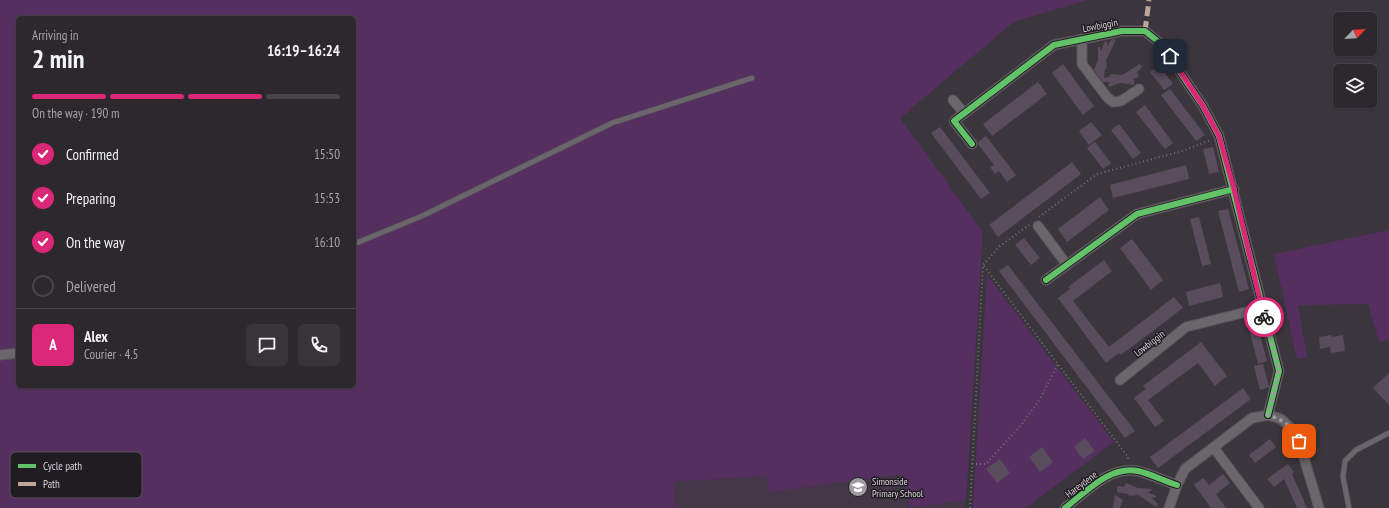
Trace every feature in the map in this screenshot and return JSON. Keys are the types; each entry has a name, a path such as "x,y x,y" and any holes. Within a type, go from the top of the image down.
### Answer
{"street":[{"name":"Lowbiggin","path":"964,114 1054,45 1122,31 1145,31 1161,44 1203,106 1219,136 1234,189 1262,308 1279,371 1268,415"},
{"path":"1082,39 1082,64 1107,97 1113,102 1121,101 1138,89"},
{"path":"953,100 964,114 954,121 972,144"},
{"path":"1046,280 1137,214 1234,189"},
{"path":"1038,226 1067,265"},
{"name":"Lowbiggin","path":"1120,380 1186,328 1262,308"},
{"path":"0,355 16,353"},
{"path":"1168,508 1185,469 1252,418 1268,415 1281,419 1295,432 1299,441 1318,508"},
{"path":"1214,448 1259,508"},
{"name":"Hareydene","path":"1065,508 1106,477 1123,470 1138,471 1177,485"}],"lane":[{"path":"356,243 422,216 612,123 752,78"},
{"path":"1349,508 1343,477 1345,461 1356,450 1389,433"}],"path":[{"path":"983,265 1128,457 1128,470"},
{"path":"972,464 986,464 1022,424 1040,399 1058,364"}],"shaded area":[{"path":"0,0 1088,0 1015,21 900,118 983,232 966,500 909,508 904,474 771,492 765,476 675,482 675,508 0,508"},
{"path":"1389,230 1389,340 1379,342 1368,304 1298,305 1307,357 1297,359 1274,254"},
{"path":"987,275 1114,442 1025,508 973,508"},
{"name":"Simonside Primary School","path":"904,474 908,508 675,508 675,482 765,476 771,492"},
{"name":"Simonside Primary School","path":"966,500 965,508 909,508"}],"building":[{"path":"1112,39 1116,40 1106,60 1107,69 1105,69 1104,78 1109,77 1111,74 1122,75 1140,64 1142,67 1136,73 1138,73 1139,77 1133,79 1134,85 1120,83 1109,87 1108,84 1110,82 1103,82 1094,70 1098,60 1098,47 1100,47 1101,51 1105,41 1107,42 1107,46"},
{"path":"1063,64 1094,106 1083,115 1052,73"},
{"path":"1159,65 1173,84 1164,90 1150,72"},
{"path":"1038,82 1047,94 992,136 983,124"},
{"path":"1170,89 1205,135 1196,141 1161,95"},
{"path":"1145,105 1173,143 1165,149 1136,112"},
{"path":"1091,122 1102,135 1089,145 1079,131"},
{"path":"1119,124 1141,153 1133,159 1111,130"},
{"path":"940,127 990,193 981,199 931,133"},
{"path":"986,136 1016,175 1007,182 999,171 995,174 990,167 994,165 978,144 978,142"},
{"path":"1095,142 1111,163 1103,169 1087,148"},
{"path":"1213,147 1219,172 1209,174 1203,149"},
{"path":"1072,162 1081,174 998,237 989,225"},
{"path":"1186,165 1189,179 1113,198 1110,185"},
{"path":"1100,197 1109,210 1067,242 1058,229"},
{"path":"1228,209 1249,289 1239,292 1218,211"},
{"path":"1199,217 1211,264 1202,266 1190,219"},
{"path":"1024,238 1040,258 1031,265 1015,245"},
{"path":"1132,239 1163,280 1151,290 1120,248"},
{"path":"1104,260 1112,271 1073,301 1109,347 1174,297 1183,308 1121,355 1119,353 1106,363 1058,298 1070,289 1068,287"},
{"path":"1008,265 1135,431 1125,438 999,271"},
{"path":"1220,283 1223,297 1189,306 1186,292"},
{"path":"1258,327 1267,361 1258,364 1249,329"},
{"path":"1331,335 1332,337 1343,335 1345,351 1331,353 1330,347 1320,349 1319,337"},
{"path":"1201,342 1227,376 1215,386 1198,363 1148,400 1164,421 1155,427 1134,398 1146,389 1143,386"},
{"path":"1263,364 1269,387 1260,390 1254,366"},
{"path":"1389,373 1389,405 1373,388"},
{"path":"1243,388 1251,399 1158,468 1150,457"},
{"path":"1085,438 1095,451 1083,459 1074,447"},
{"path":"1270,439 1276,447 1255,463 1249,455"},
{"path":"1042,447 1053,462 1040,472 1029,457"},
{"path":"1000,459 1010,473 997,483 986,469"},
{"path":"1288,464 1294,472 1292,474 1307,508 1297,508 1284,479 1274,487 1267,479"},
{"path":"1223,474 1230,483 1216,494 1226,508 1211,508 1194,485 1203,478 1209,485"},
{"path":"1126,483 1138,488 1151,489 1151,491 1147,492 1156,496 1155,498 1151,497 1158,504 1156,507 1138,495 1129,496 1128,494 1117,492 1117,486 1124,487"},
{"path":"1115,495 1123,500 1120,508 1113,508"}],"marked path":[{"path":"1145,31 1149,0"}],"cycle path":[{"path":"972,144 954,121 1054,45 1122,31 1145,31 1161,44 1203,106 1219,136 1279,371 1268,415"},
{"path":"1046,280 1137,214 1234,189"},
{"path":"1065,508 1099,481 1118,472 1128,470 1138,471 1177,485"}],"way so far":[{"path":"1264,317 1279,371 1268,415 1281,419 1295,432 1299,441"}],"place":[{"name":"Simonside Primary School","path":"858,487"}],"route":[{"path":"1170,56 1203,106 1219,136 1234,189 1264,317"}]}
